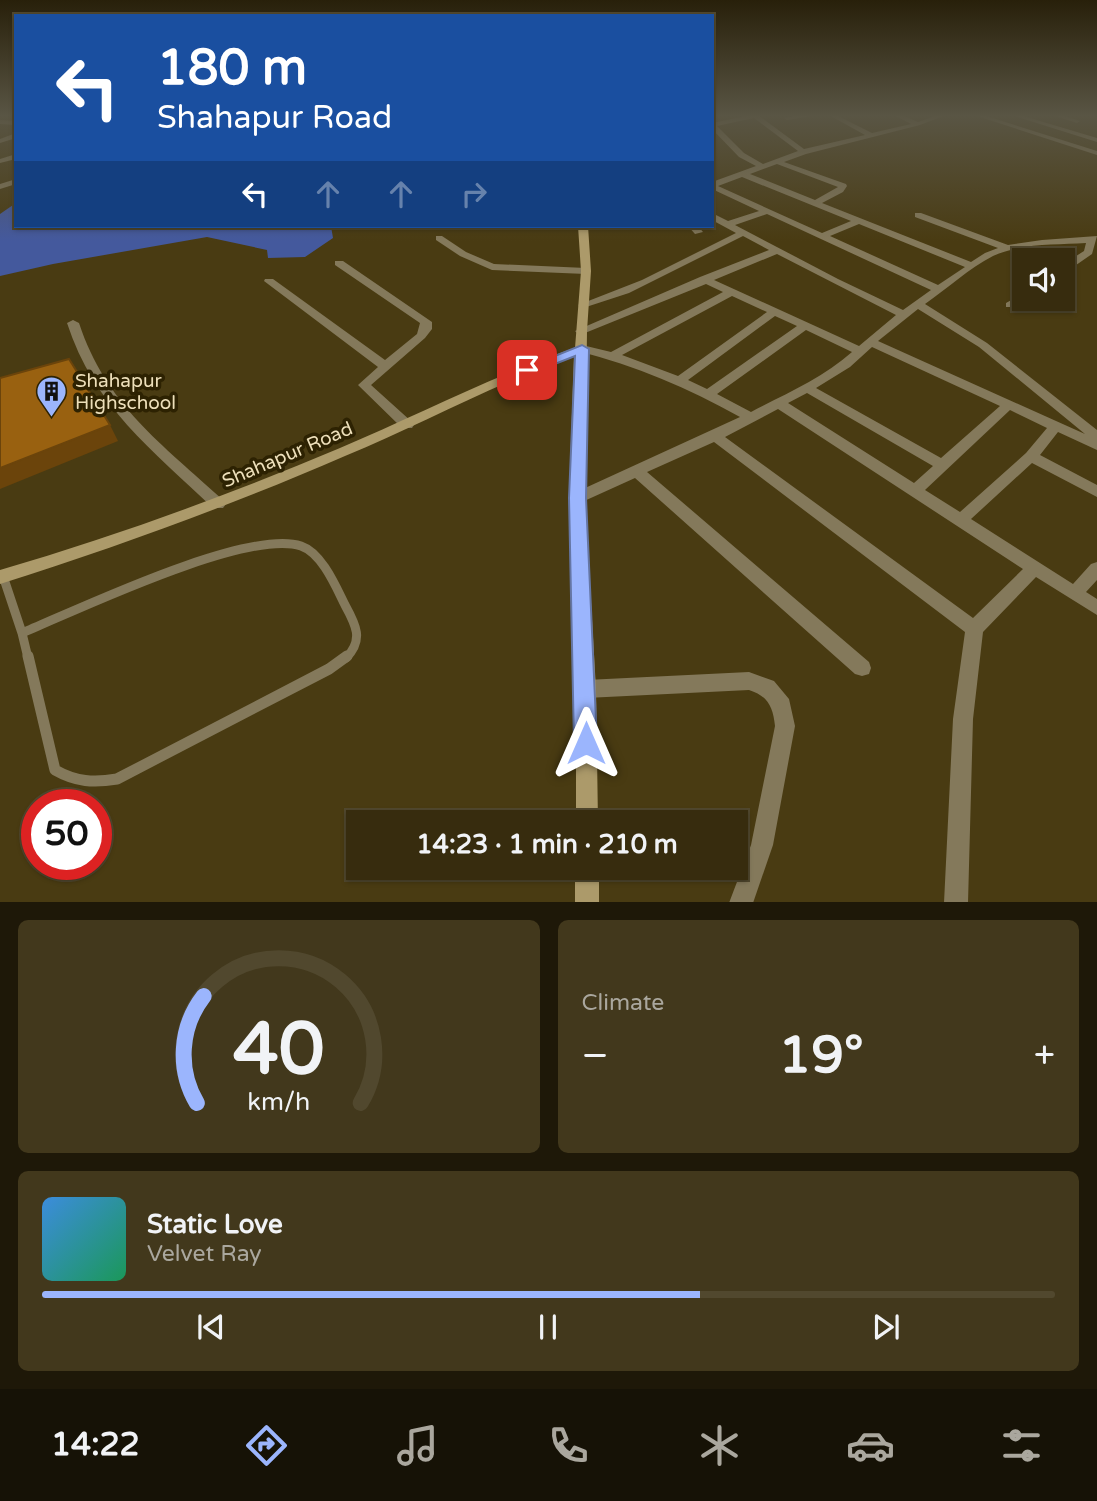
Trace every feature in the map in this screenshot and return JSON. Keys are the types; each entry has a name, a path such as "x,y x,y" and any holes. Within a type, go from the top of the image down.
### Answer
{"main road":[{"path":"583,228 586,271 581,331 577,498 586,689 587,810"},
{"name":"Shahapur Road","path":"2,576 218,504 407,425 551,359 582,349"},
{"path":"587,880 587,902"}],"street":[{"path":"742,157 764,167"},
{"path":"714,185 790,157"},
{"path":"778,162 843,186 841,190 817,202"},
{"path":"746,175 972,266"},
{"path":"714,187 937,289"},
{"path":"731,223 768,211"},
{"path":"918,215 1005,247"},
{"path":"714,217 731,223 776,251 903,314"},
{"path":"823,236 862,220"},
{"path":"583,305 632,288 713,244 745,232"},
{"path":"439,237 463,254 492,267 586,271"},
{"path":"577,498 715,436 807,388 846,364 903,314 919,305 937,289 1005,247 1051,240 1094,239 1088,253 1075,262"},
{"path":"581,331 776,251"},
{"path":"339,263 426,322 426,329 421,336 364,385 407,425"},
{"path":"704,279 860,351"},
{"path":"269,281 385,366"},
{"path":"614,355 731,292"},
{"path":"919,305 983,345 1097,437"},
{"path":"680,380 774,312"},
{"path":"73,323 78,345 105,392 218,504"},
{"path":"709,394 804,326"},
{"path":"871,342 1097,445"},
{"path":"582,349 614,355 680,380 750,417"},
{"path":"807,388 943,465"},
{"path":"778,403 916,489 1097,608"},
{"path":"916,489 1007,406"},
{"path":"962,519 1031,456 1055,427"},
{"path":"715,436 974,629"},
{"path":"1031,456 1097,492"},
{"path":"639,472 862,668"},
{"path":"956,902 963,719 974,629 1035,568"},
{"path":"1074,594 1097,569"},
{"path":"586,689 749,681 767,687 782,705 785,726 762,845 741,902"}],"lane":[{"path":"2,576 22,633 55,770 69,779 90,784 117,779 329,670 348,658 358,642 358,630 317,557 301,546 282,542 235,550 22,633"}],"water":[{"path":"14,205 14,228 331,228 333,238 305,257 268,258 267,250 207,237 0,276 0,214"}],"building":[{"name":"Shahapur Highschool","path":"69,359 110,425 0,468 0,378"}],"place":[{"name":"Shahapur Highschool","path":"52,418"}],"route":[{"path":"527,370 582,349 577,498 586,743"}]}
